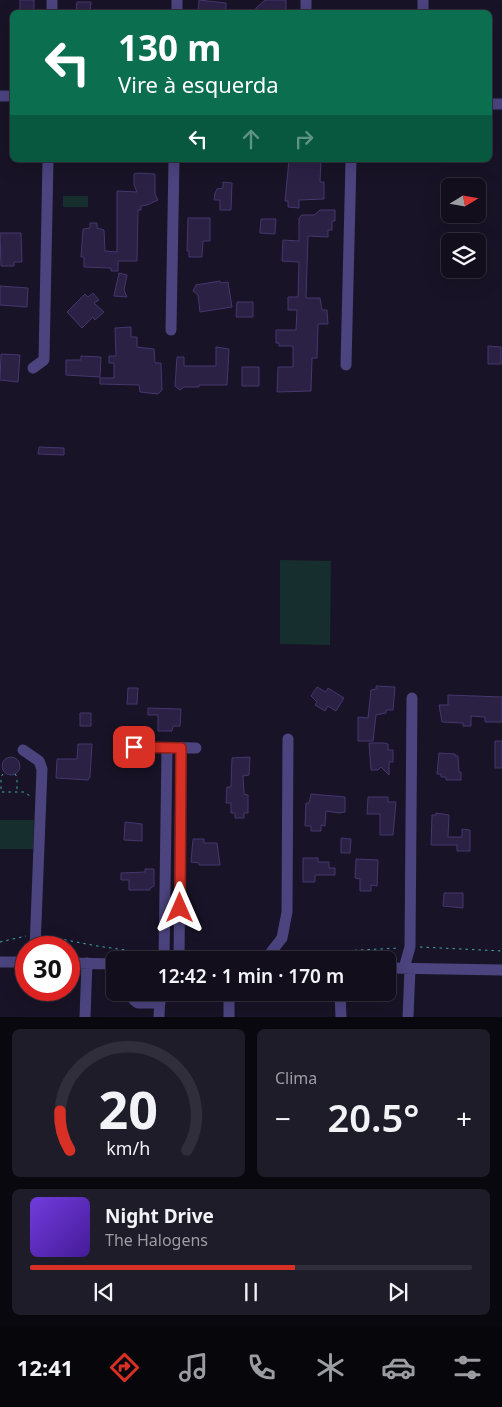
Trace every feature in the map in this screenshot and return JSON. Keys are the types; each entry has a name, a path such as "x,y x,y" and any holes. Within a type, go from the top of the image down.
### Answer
{"street":[{"path":"33,368 44,360 48,162"},
{"path":"171,330 174,162"},
{"path":"346,365 351,162"},
{"path":"408,1017 411,968 412,698"},
{"path":"271,951 284,933 287,912 288,739"},
{"path":"134,747 196,748"},
{"path":"164,951 167,748"},
{"path":"179,951 181,748"},
{"path":"23,750 39,761 42,769 35,935"},
{"path":"166,834 180,834"},
{"path":"165,923 180,924"},
{"path":"0,962 15,962"},
{"path":"80,964 106,964"},
{"path":"85,1017 87,964"},
{"path":"396,968 501,970"},
{"path":"159,1017 160,1001"},
{"path":"229,1001 229,1017"},
{"path":"340,1001 341,1017"}],"path":[{"path":"4,774 1,778 1,792 24,792 41,806"},
{"path":"14,774 17,777 17,792"},
{"path":"0,942 35,935 127,951"},
{"path":"353,951 410,947 502,951"}],"green space":[{"path":"63,196 88,196 88,207 63,207"},
{"path":"280,560 331,561 330,645 280,644"},
{"path":"0,820 34,820 33,849 0,849"}],"building":[{"path":"20,0 34,0 34,10 20,10"},
{"path":"199,0 226,3 226,10 198,10"},
{"path":"265,0 286,0 286,10 256,10"},
{"path":"77,2 91,2 90,10 76,10"},
{"path":"289,162 321,162 320,182 324,182 324,199 299,200 299,208 288,207 288,201 285,201"},
{"path":"134,174 155,174 155,194 158,200 141,206 141,210 138,210 137,261 118,261 118,271 111,271 111,268 84,267 84,257 81,257 83,229 90,228 90,223 97,223 97,228 104,230 105,251 117,252 117,191 137,192 134,185"},
{"path":"223,182 232,183 231,210 220,210 220,200 214,200 217,189 223,188"},
{"path":"320,210 335,210 335,221 332,221 332,230 328,230 328,237 308,236 306,298 320,298 322,310 327,310 328,324 318,324 317,358 312,358 311,391 277,392 278,367 293,367 293,346 279,346 279,343 276,343 276,330 296,330 297,310 288,310 288,297 298,297 299,262 282,261 283,240 299,241 299,218 302,215 314,215"},
{"path":"188,218 210,218 210,241 203,241 202,257 189,257 189,251 187,251"},
{"path":"261,219 276,219 275,234 260,233"},
{"path":"0,233 21,233 22,262 14,262 14,266 1,266"},
{"path":"119,273 127,275 124,290 127,297 114,296"},
{"path":"220,281 221,283 228,282 232,307 200,312 198,295 193,291 196,285"},
{"path":"0,286 28,288 27,307 0,305"},
{"path":"93,293 99,300 94,303 104,312 95,320 93,317 82,328 67,312 85,294 88,297"},
{"path":"237,302 253,302 253,317 236,317"},
{"path":"131,327 131,337 137,337 137,347 154,349 155,363 161,363 162,390 158,394 140,392 139,385 100,384 100,378 114,378 114,363 109,363 109,356 116,356 115,328"},
{"path":"488,346 501,347 501,364 488,364"},
{"path":"216,347 229,349 227,385 199,385 199,387 184,387 180,390 175,386 177,357 184,357 184,366 216,366"},
{"path":"1,354 20,355 18,382 0,380"},
{"path":"81,356 101,357 100,377 66,375 66,360 81,360"},
{"path":"242,367 259,367 259,386 242,386"},
{"path":"39,447 64,448 64,455 38,454"},
{"path":"376,686 395,687 393,710 386,710 386,713 376,715 373,741 358,741 358,717 368,718 371,690 376,689"},
{"path":"317,687 326,692 328,688 344,698 336,711 328,706 325,711 315,705 317,702 311,696"},
{"path":"128,688 138,688 137,704 127,704"},
{"path":"448,695 502,697 502,722 485,722 485,717 471,716 471,726 463,726 463,723 442,722 439,705 448,705"},
{"path":"148,708 181,709 180,726 173,726 172,731 158,731 158,715 148,715"},
{"path":"80,713 91,713 91,726 80,726"},
{"path":"495,741 502,741 502,768 495,768"},
{"path":"369,743 388,744 388,750 393,750 393,762 389,762 389,775 381,767 378,770 371,770"},
{"path":"78,744 92,744 90,777 88,780 56,778 57,759 77,759"},
{"path":"439,753 455,754 455,756 458,756 461,780 446,780 446,777 441,777 441,774 437,774"},
{"path":"7,757 15,757 20,762 18,773 7,775 2,770 2,762"},
{"path":"250,757 249,775 243,776 244,794 248,795 248,813 244,813 244,818 235,818 235,813 231,813 231,803 226,803 227,787 231,787 232,758"},
{"path":"311,794 345,797 345,812 326,811 325,826 321,825 321,831 311,831 311,826 305,826 306,803 309,803"},
{"path":"368,797 388,797 388,802 396,802 393,835 380,835 380,814 367,814"},
{"path":"436,813 449,815 448,837 462,837 462,829 470,830 470,851 457,851 457,845 431,845 432,815 436,815"},
{"path":"125,822 142,824 142,841 124,840"},
{"path":"341,838 351,839 350,853 341,853"},
{"path":"193,839 204,839 204,843 217,843 220,865 199,865 199,863 191,862"},
{"path":"303,858 318,858 318,862 329,862 329,868 335,868 335,875 315,875 315,882 303,882"},
{"path":"356,859 378,860 377,886 371,885 371,891 360,891 360,879 355,878"},
{"path":"145,869 154,869 154,886 150,890 129,890 129,880 121,880 121,873 145,872"},
{"path":"444,893 463,893 463,908 443,906"}],"route":[{"path":"134,747 181,748 180,908"}]}
